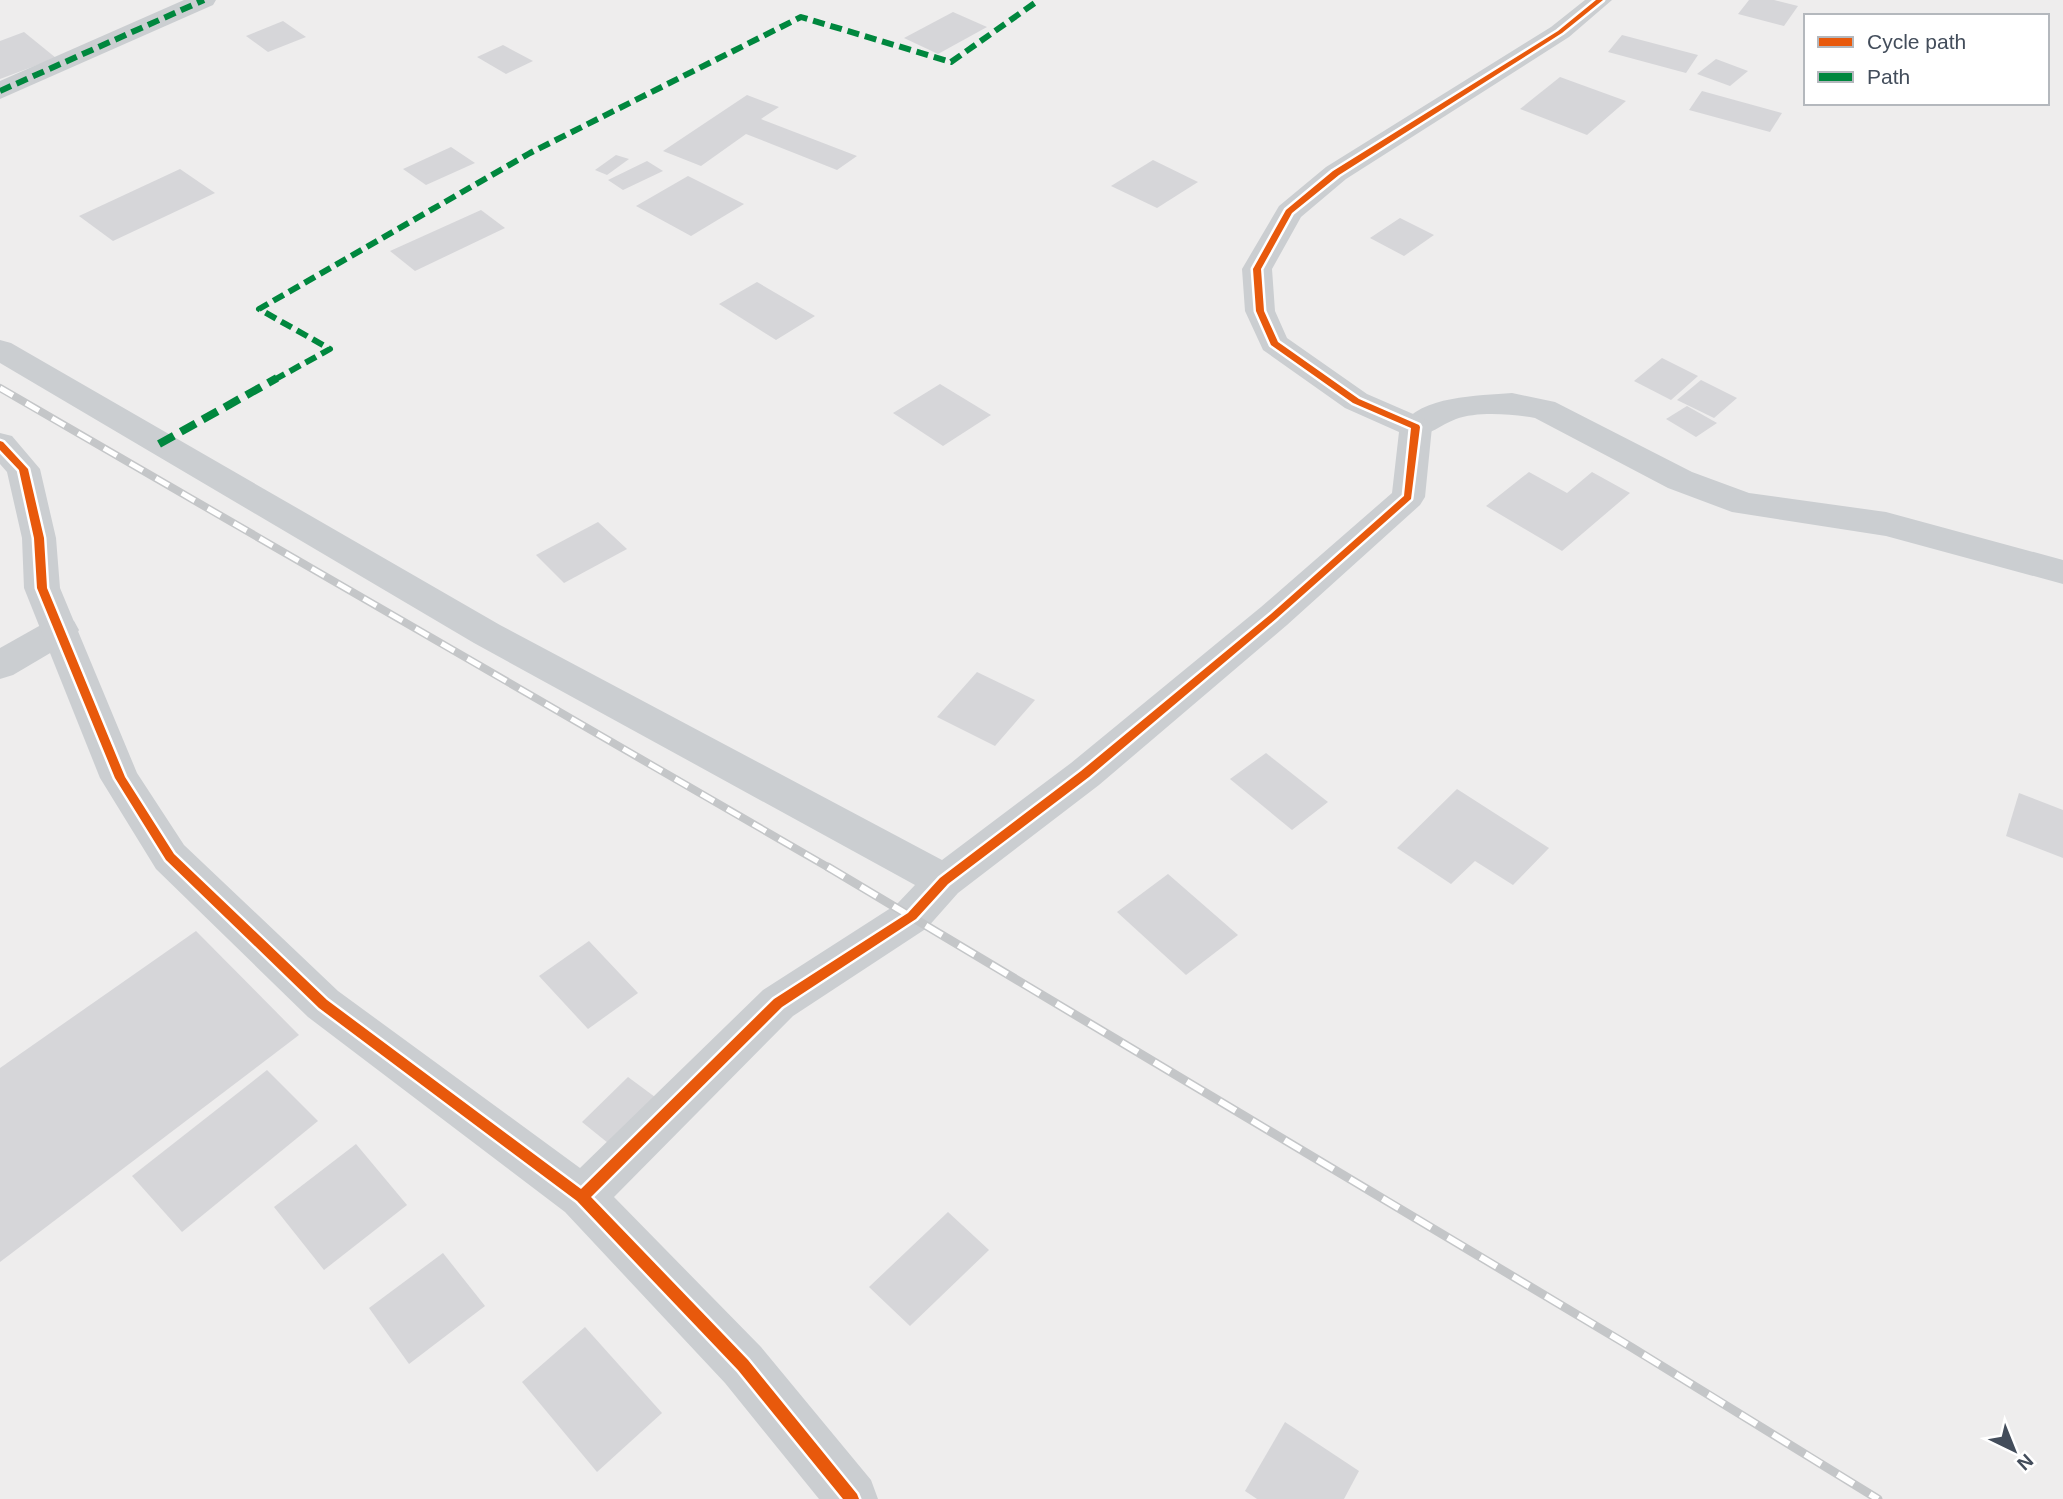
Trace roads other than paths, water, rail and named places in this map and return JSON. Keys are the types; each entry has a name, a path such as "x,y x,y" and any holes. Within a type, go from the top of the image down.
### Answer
{"street":[{"path":"0,91 204,0"},
{"path":"1416,427 1356,401 1274,343 1260,312 1257,269 1289,212 1336,173 1560,32 1600,0"},
{"path":"0,350 486,634 944,881"},
{"path":"1416,427 1451,408 1512,403 1544,409 1680,480 1744,504 1886,524 2063,572"},
{"path":"582,1197 778,1003 912,916 944,881 1085,774 1273,616 1408,497 1416,427"},
{"path":"0,444 23,469 38,538 42,588 120,778 170,857 323,1004 582,1197 743,1365 852,1499"},
{"path":"0,665 61,630"}],"railway":[{"path":"0,388 831,869"},
{"path":"828,867 1631,1347 1878,1499"}]}
